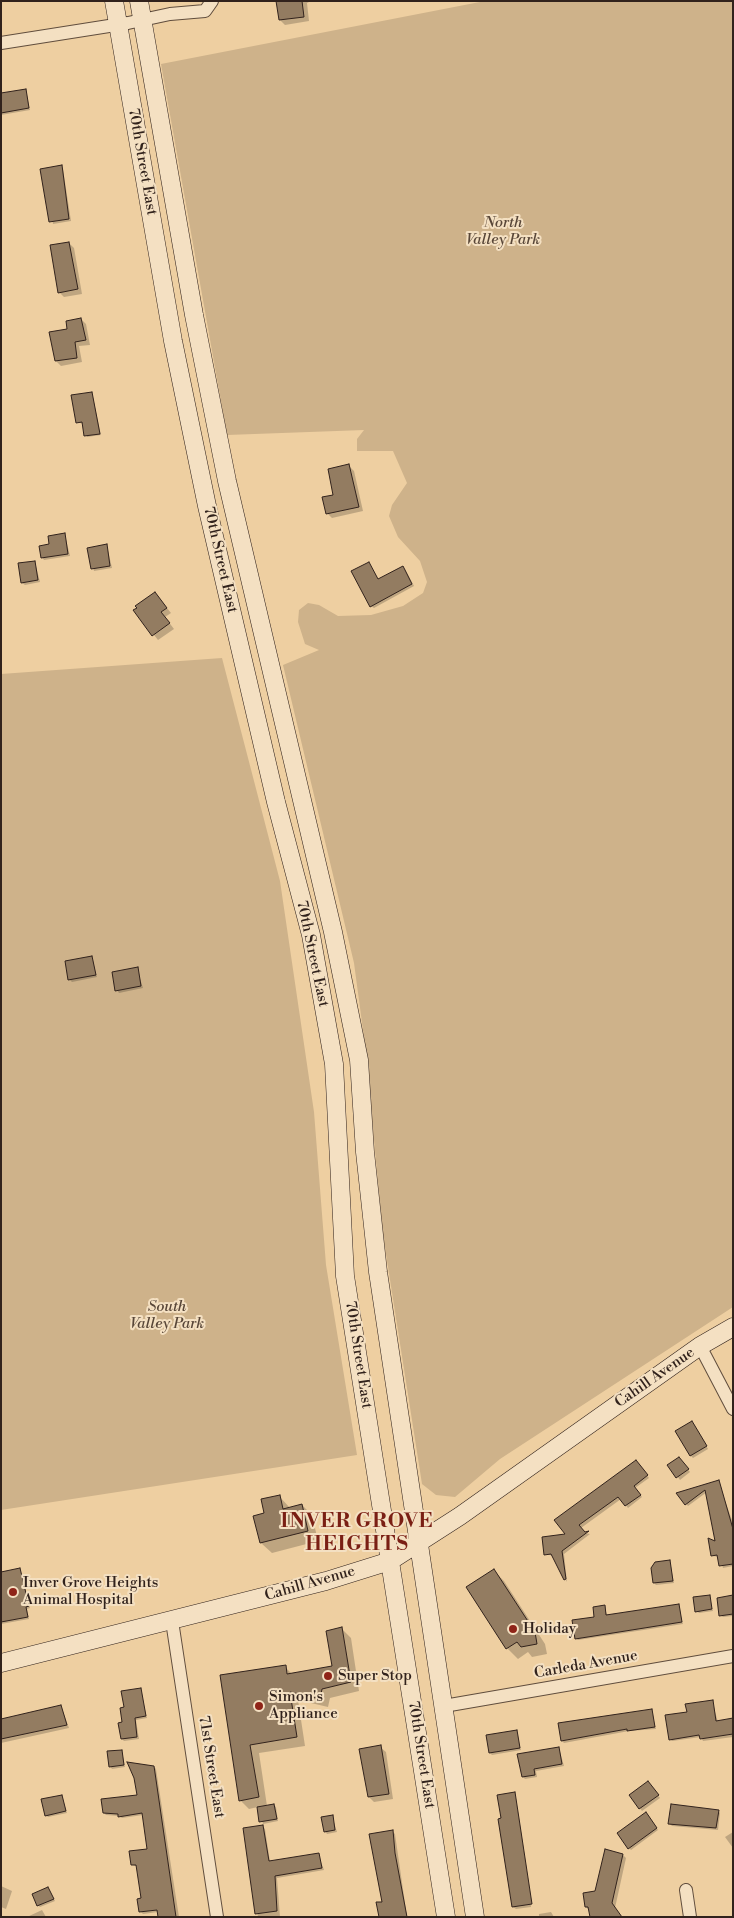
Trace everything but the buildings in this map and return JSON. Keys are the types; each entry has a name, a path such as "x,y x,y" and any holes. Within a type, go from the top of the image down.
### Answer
{"main road":[{"name":"70th Street East","path":"114,1 130,23 194,315 227,481 333,932 359,1060 365,1152 378,1272 475,1917"},
{"name":"70th Street East","path":"139,1 130,23 173,341 207,506 276,802 311,935 330,1045 334,1073 345,1276 446,1917"},
{"name":"Cahill Avenue","path":"1,1663 172,1622 326,1581 390,1561 460,1516 700,1346 733,1327"}],"street":[{"path":"1,43 205,10 212,1"},
{"path":"700,1346 733,1409"},
{"name":"71st Street East","path":"172,1622 217,1917"},
{"name":"Carleda Avenue","path":"444,1706 733,1656"},
{"path":"686,1890 690,1917"}],"green space":[{"name":"North Valley Park","path":"485,1 733,1 733,1307 500,1459 455,1497 436,1495 422,1484 383,1235 365,1045 354,963 283,665 319,650 305,644 298,622 299,610 308,603 319,605 338,616 371,615 403,606 423,593 427,582 420,561 398,537 389,516 392,505 407,483 393,451 357,451 357,439 364,430 227,435 161,64"},
{"name":"South Valley Park","path":"222,658 280,881 314,1112 326,1265 357,1455 1,1510 1,674"}],"place":[{"name":"Inver Grove Heights Animal Hospital","path":"13,1592"},
{"name":"Holiday","path":"513,1629"},
{"name":"Super Stop","path":"328,1676"},
{"name":"Simon's Appliance","path":"259,1706"}],"district":[{"name":"INVER GROVE HEIGHTS","path":"357,1534"}]}
